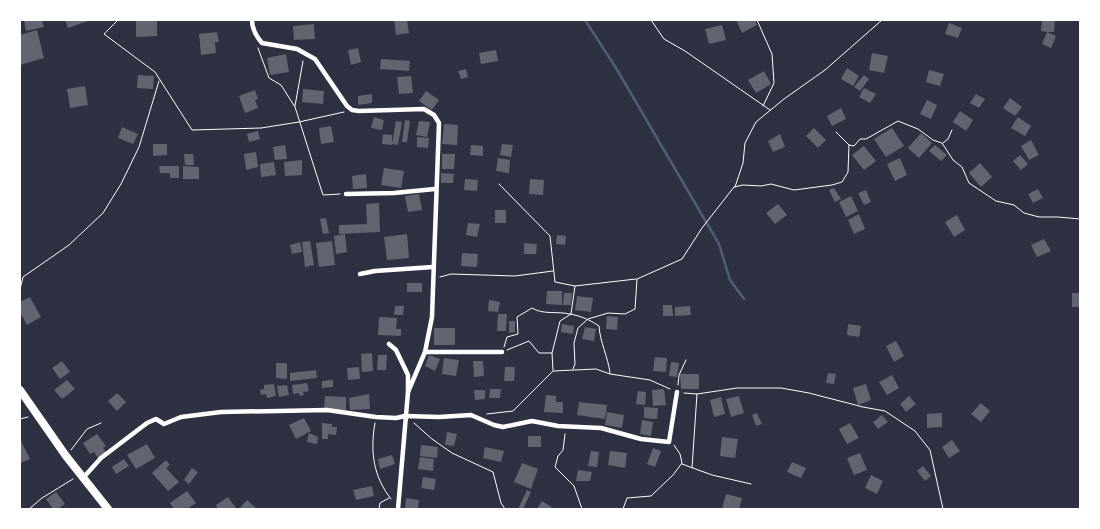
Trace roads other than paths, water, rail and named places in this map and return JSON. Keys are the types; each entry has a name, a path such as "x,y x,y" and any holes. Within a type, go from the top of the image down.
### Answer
{"highway":[{"path":"20,390 66,456 108,509"}],"street":[{"path":"252,20 252,26 257,38 262,43 297,49 315,59 319,67 332,82 341,100 352,110 407,110 419,108 434,115 439,123 435,190 432,317 424,352 408,392"},
{"path":"346,194 435,190"},
{"path":"360,274 375,271 433,267"},
{"path":"389,344 396,350 408,375 398,509"},
{"path":"424,352 502,352"},
{"path":"81,476 101,458 147,423 156,419 164,424 181,417 196,414 327,410 396,418 406,416 439,418 472,415 503,427 532,421 552,426 601,428 641,439 669,442 677,392"}],"waterway":[{"path":"585,20 616,68 719,244 730,280 744,299"}]}
